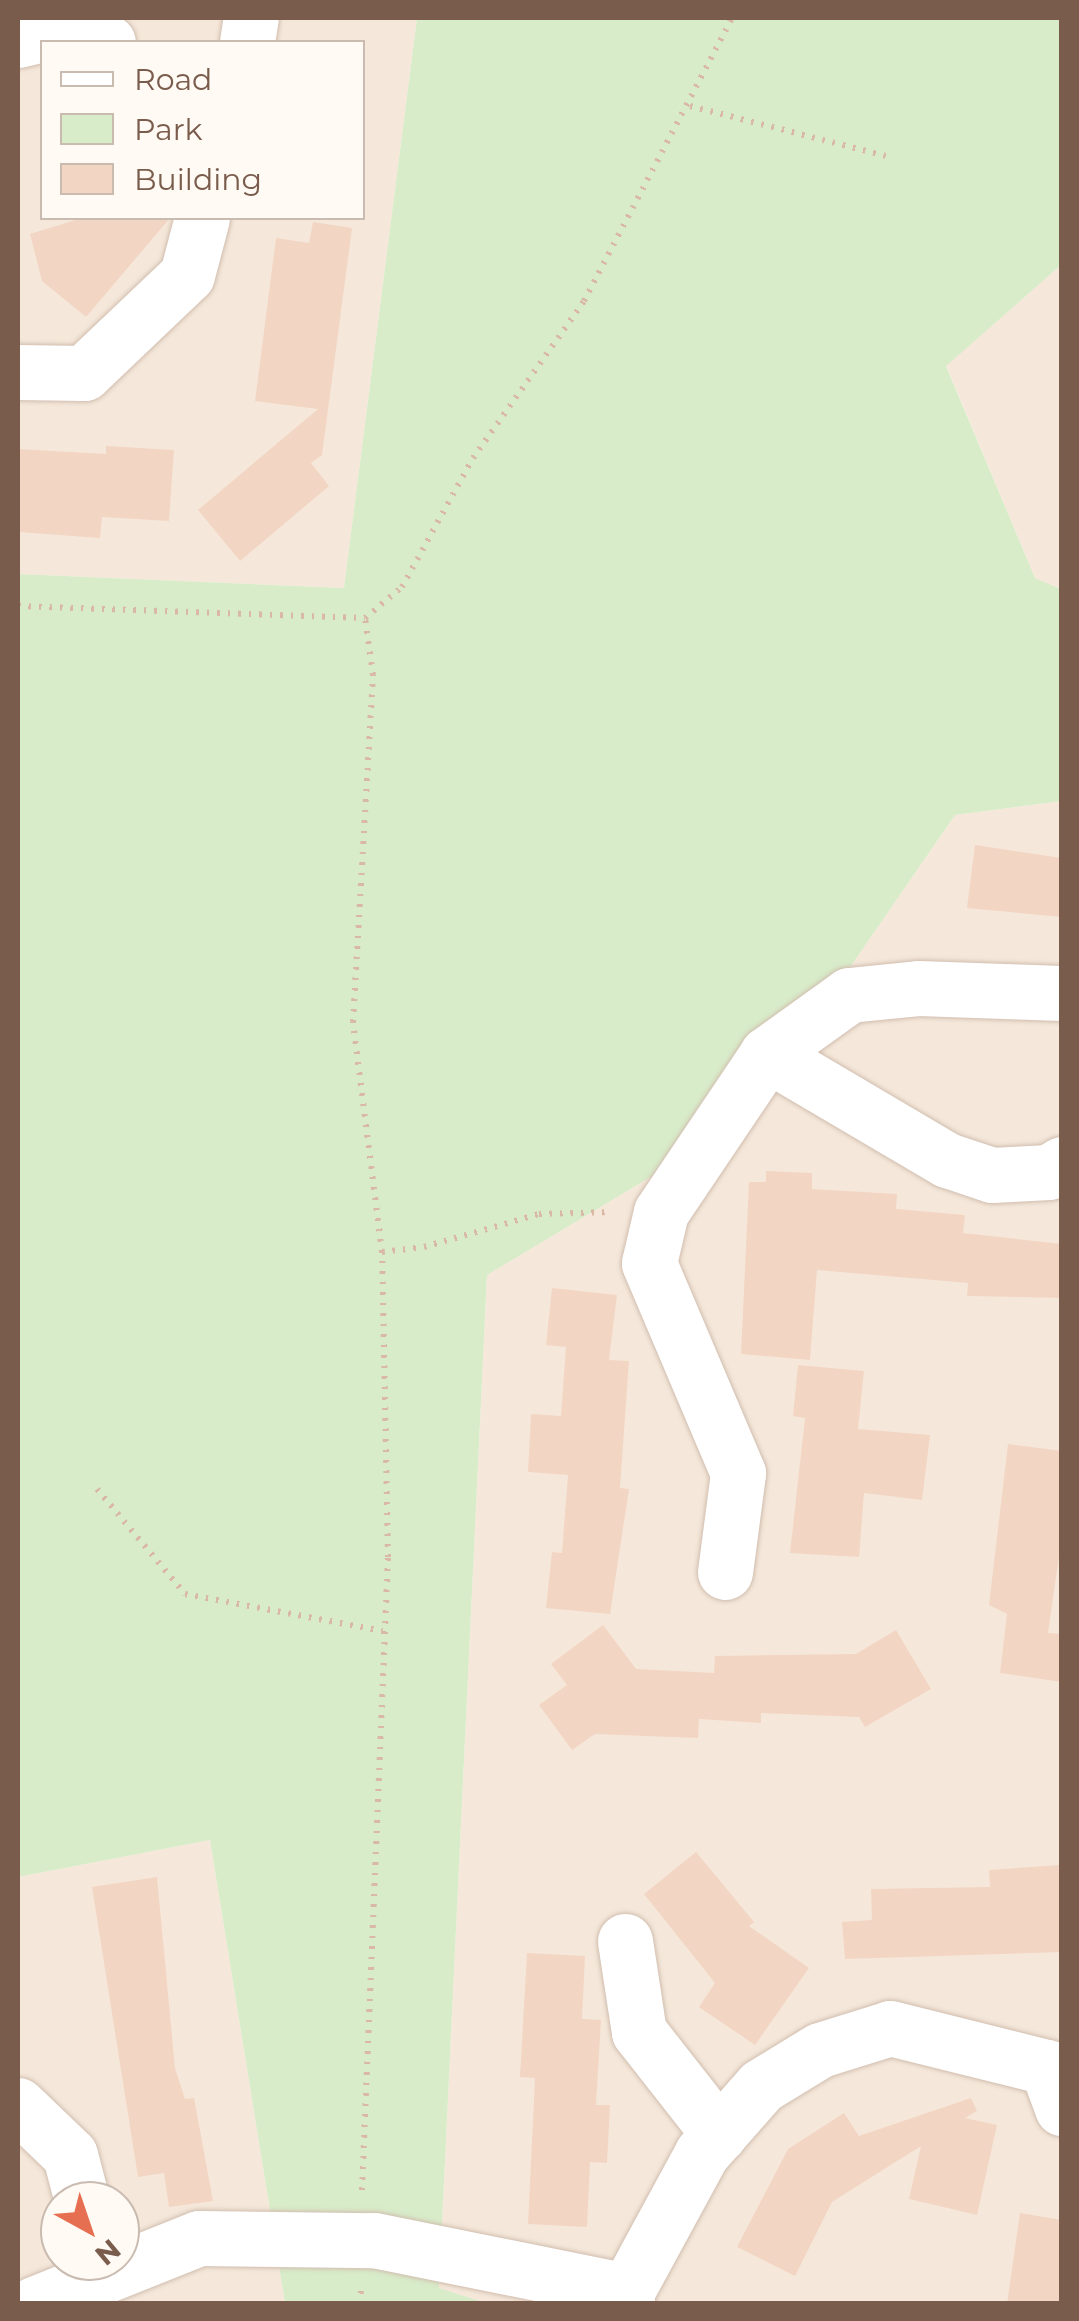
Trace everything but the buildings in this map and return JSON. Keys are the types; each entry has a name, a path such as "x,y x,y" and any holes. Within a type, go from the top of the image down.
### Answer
{"street":[{"path":"18,40 72,26 104,40"},
{"path":"18,372 84,374 187,275 201,220"},
{"path":"726,1572 738,1472 649,1263 661,1212 767,1054 849,994 918,988 1062,993"},
{"path":"767,1054 947,1160 992,1176 1049,1172 1062,1164"},
{"path":"625,1942 638,2032 719,2134"},
{"path":"140,2255 199,2238 368,2240 627,2297 719,2134 790,2065 890,2028 1057,2077"},
{"path":"18,2105 70,2155 77,2181"},
{"path":"34,2304 75,2281"}],"path":[{"path":"18,606 366,618 402,586 473,458 584,302 690,106 732,18"},
{"path":"690,106 886,156"},
{"path":"360,2304 368,2240 364,2017 384,1631 382,1252 354,1022 374,675 366,618"},
{"path":"382,1252 424,1248 539,1214 661,1212"},
{"path":"97,1488 185,1594 384,1631"}],"shaded area":[{"path":"18,18 417,18 344,588 18,574"},
{"path":"1061,265 1061,589 1035,578 946,365"},
{"path":"1061,801 1061,2303 486,2304 439,2289 487,1275 744,1121 955,815"},
{"path":"210,1840 285,2303 18,2304 18,1877"}],"green space":[{"path":"417,18 1061,18 1061,265 946,366 1035,578 1061,589 1061,801 955,815 744,1121 487,1275 439,2288 486,2303 285,2303 210,1840 18,1877 18,574 344,588"}]}
